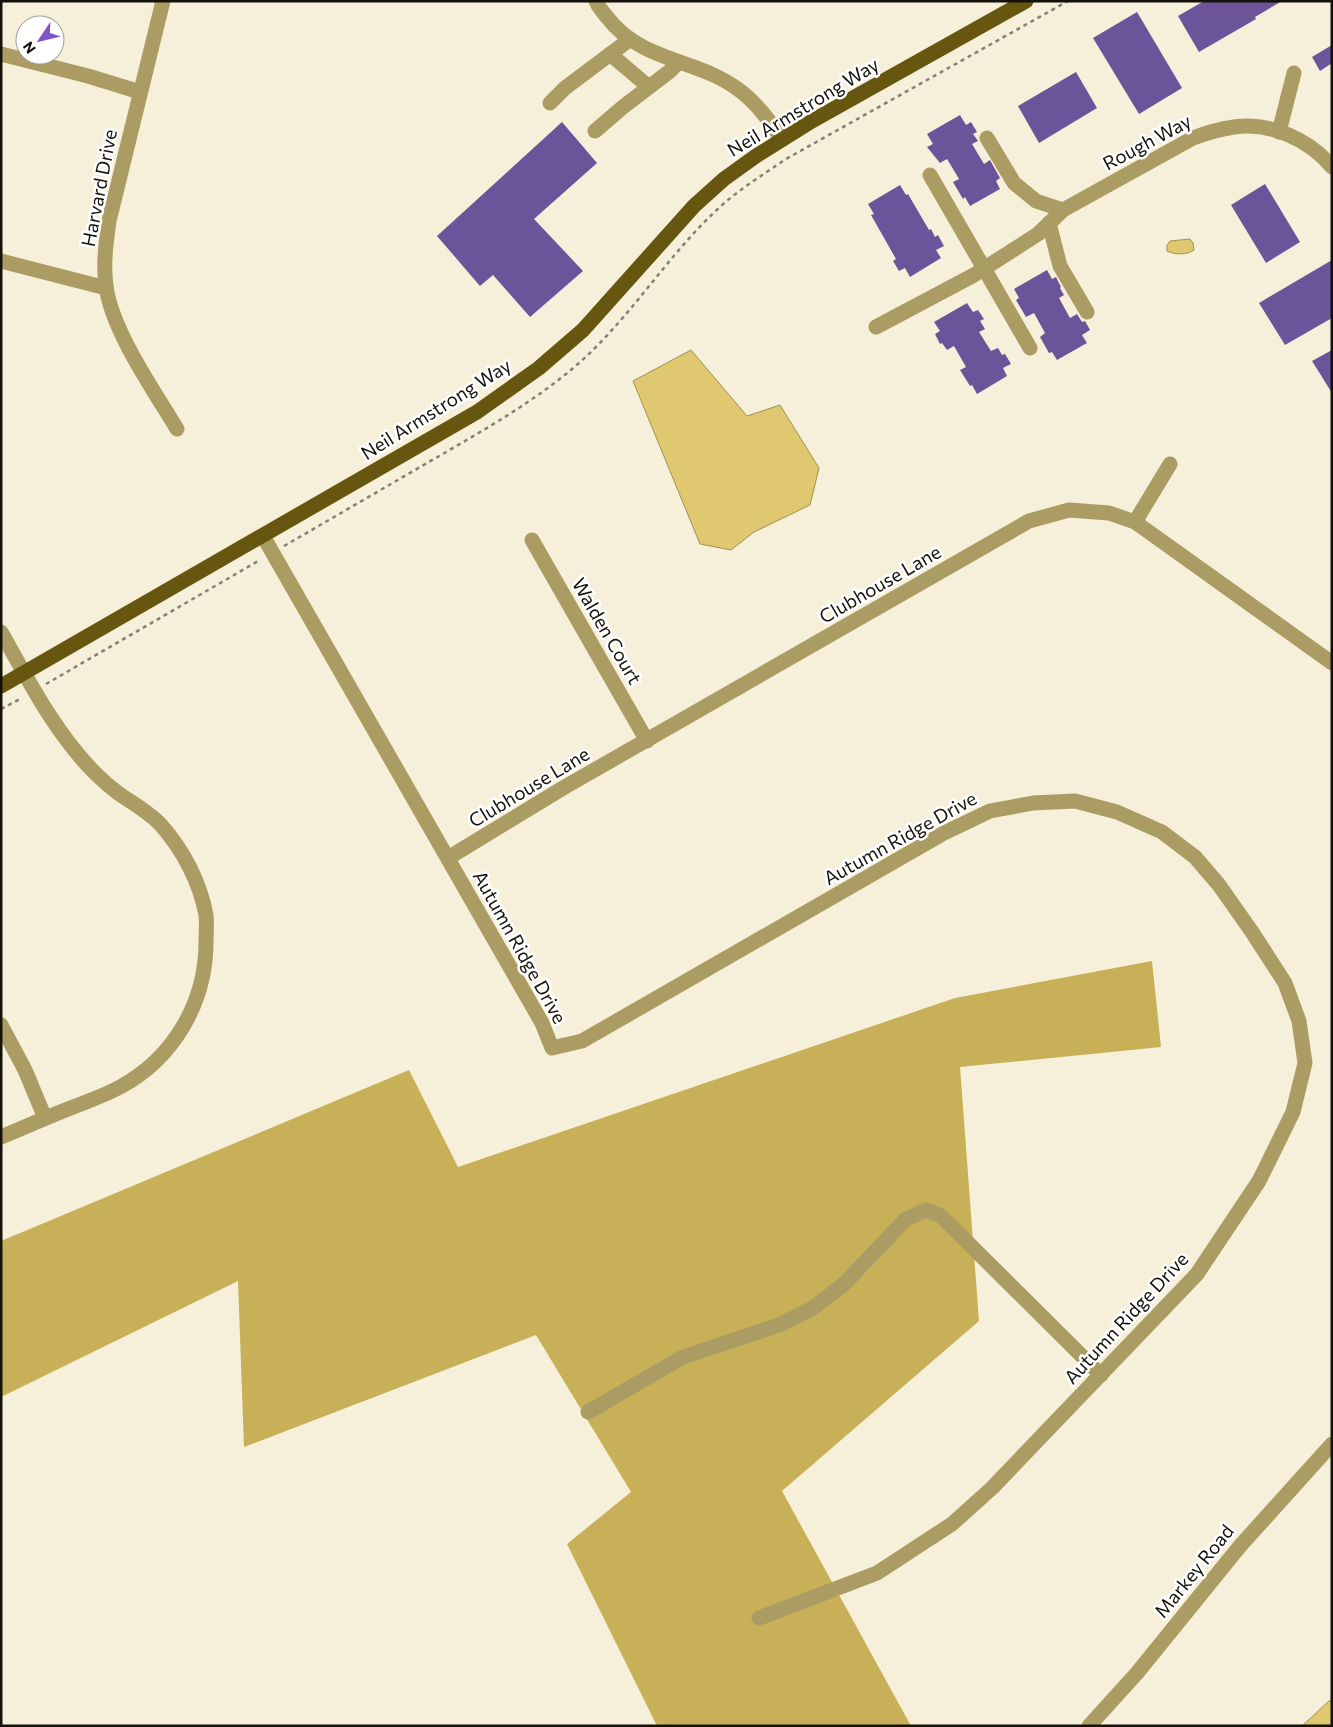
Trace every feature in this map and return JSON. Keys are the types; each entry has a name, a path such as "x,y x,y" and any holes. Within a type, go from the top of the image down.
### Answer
{"main road":[{"name":"Neil Armstrong Way","path":"1,686 477,412 539,368 583,330 694,206 732,173 782,139 1026,1"}],"street":[{"name":"Harvard Drive","path":"163,1 109,221 105,252 106,288 111,308 125,340 177,429"},
{"path":"596,1 615,28 629,40 648,51 706,72 739,90 764,114 782,139"},
{"path":"550,103 565,88 629,40"},
{"path":"1,54 140,92"},
{"path":"610,54 649,87"},
{"path":"595,131 679,62"},
{"path":"1279,132 1294,73"},
{"name":"Rough Way","path":"876,327 984,269 1038,234 1063,210 1200,136 1214,131 1236,126 1269,128 1290,135 1309,146 1332,166"},
{"path":"987,138 1014,183 1036,201 1063,210"},
{"path":"930,175 1030,348"},
{"path":"1049,223 1060,266 1088,312"},
{"path":"1,261 106,288"},
{"path":"1134,522 1170,464"},
{"name":"Clubhouse Lane","path":"448,858 563,788 647,742 1029,521 1069,510 1108,513 1134,522 1332,663"},
{"name":"Autumn Ridge Drive","path":"263,536 542,1023 552,1048 582,1041 944,833 990,811 1033,803 1076,801 1116,812 1162,832 1195,857 1219,885 1285,984 1299,1021 1305,1063 1293,1112 1260,1181 1197,1274 992,1488 952,1524 877,1573 759,1618"},
{"name":"Walden Court","path":"532,540 647,742"},
{"path":"1,632 62,735 95,773 117,793 160,824 194,874 206,917 206,957 200,990 186,1022 171,1045 158,1059 120,1087 1,1137"},
{"path":"1,1025 25,1070 45,1118"},
{"path":"588,1412 683,1357 779,1325 813,1308 844,1284 906,1219 926,1210 941,1216 1101,1375"},
{"name":"Markey Road","path":"1089,1726 1137,1673 1240,1546 1332,1444"}],"shaded area":[{"path":"1190,239 1194,250 1191,252 1181,254 1167,251 1167,245 1170,241"},
{"path":"691,350 747,416 780,405 819,468 810,505 754,532 731,550 700,544 633,381"},
{"path":"1152,961 1161,1047 960,1067 979,1321 782,1491 911,1726 657,1726 567,1544 631,1492 536,1335 244,1447 238,1281 1,1397 1,1241 409,1070 458,1167 955,998"},
{"path":"1332,1700 1332,1726 1302,1726 1329,1701"}],"building":[{"path":"1204,1 1282,1 1255,17 1256,19 1199,52 1178,16"},
{"path":"1137,12 1182,88 1139,114 1093,38"},
{"path":"1332,45 1332,63 1320,71 1312,57"},
{"path":"1076,72 1097,108 1039,143 1018,106"},
{"path":"960,115 966,125 971,122 977,132 973,134 978,141 972,144 984,164 990,160 1000,178 996,181 1000,189 970,206 965,197 963,199 953,182 959,179 947,159 940,163 927,147 933,144 927,134"},
{"path":"562,122 597,163 534,219 583,271 530,317 493,275 480,286 437,236"},
{"path":"1265,184 1300,242 1266,263 1231,205"},
{"path":"900,185 906,195 908,194 929,230 931,229 935,237 938,235 944,246 936,250 941,258 910,277 905,268 899,271 893,261 896,259 871,215 874,214 868,204"},
{"path":"1332,260 1332,318 1285,345 1259,303"},
{"path":"1047,270 1052,279 1056,277 1061,287 1064,295 1059,298 1070,318 1077,314 1082,322 1085,321 1090,330 1082,335 1087,343 1057,360 1052,352 1049,353 1040,337 1045,333 1034,313 1026,317 1016,300 1019,298 1014,289"},
{"path":"967,303 973,312 978,310 984,319 980,321 985,329 979,332 991,351 998,348 1002,355 1005,354 1011,364 1003,368 1007,376 977,394 960,370 966,367 954,346 947,350 942,343 940,344 935,334 940,331 934,322"},
{"path":"1332,350 1332,393 1312,361"}]}
